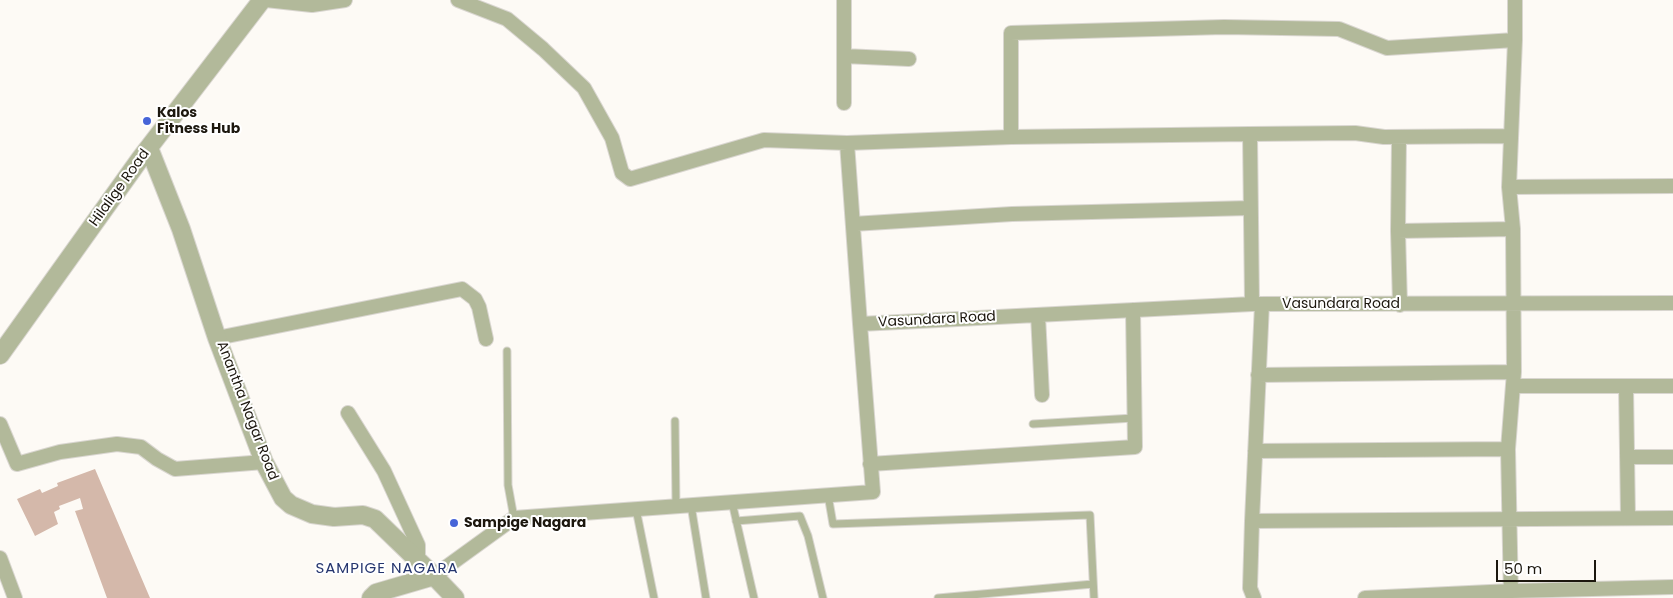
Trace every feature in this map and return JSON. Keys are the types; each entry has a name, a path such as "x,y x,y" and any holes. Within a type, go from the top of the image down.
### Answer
{"street":[{"path":"264,0 312,5 345,0"},
{"name":"Hilalige Road","path":"0,355 148,148 264,0"},
{"path":"458,0 507,19 543,49 584,88 612,138 622,173 630,179 764,140 847,143 1011,137 1355,133 1384,137 1510,136"},
{"path":"844,0 844,103"},
{"path":"1511,594 1508,449 1514,379 1513,228 1509,187 1515,0"},
{"path":"1011,137 1012,33 1224,27 1340,29 1387,48 1515,40"},
{"path":"844,56 909,59"},
{"path":"1250,134 1250,208 1257,304 1258,374 1250,588 1254,598"},
{"path":"1399,136 1398,230 1400,305"},
{"path":"847,143 860,324"},
{"name":"Anantha Nagar Road","path":"148,148 181,230 218,338 264,462 283,498 290,505 322,517 369,516 375,519 455,598"},
{"path":"1509,187 1673,186"},
{"path":"853,224 1012,214 1250,208"},
{"path":"1398,230 1513,228"},
{"path":"218,338 462,289 469,292 479,307 486,340"},
{"name":"Vasundara Road","path":"514,518 873,492 860,324 1257,304 1673,303"},
{"path":"870,464 1135,447 1133,310"},
{"path":"1038,315 1042,394"},
{"path":"1258,374 1514,379 1626,386 1673,386"},
{"path":"1626,386 1628,518"},
{"path":"348,413 388,479 418,544 418,560"},
{"path":"0,424 18,464 60,452 117,444 141,447 157,459 176,469 264,462"},
{"path":"1255,451 1508,449"},
{"path":"1627,457 1673,457"},
{"path":"371,598 376,592 434,576 514,518"},
{"path":"1252,521 1673,518"},
{"path":"0,558 15,598"},
{"path":"1366,598 1673,587"}],"lane":[{"path":"507,351 508,485 514,518"},
{"path":"1033,424 1134,418"},
{"path":"675,421 676,506"},
{"path":"828,495 833,524 1090,515 1094,598"},
{"path":"732,502 754,598"},
{"path":"691,505 706,598"},
{"path":"636,509 654,598"},
{"path":"736,521 800,516 808,536 823,598"},
{"path":"938,598 1093,584"}],"building":[{"path":"95,469 150,598 107,598 75,511 83,509 80,498 59,506 60,509 54,512 58,524 35,536 17,499 40,489 42,493 58,486 57,483"}],"place":[{"name":"Kalos Fitness Hub","path":"147,121"},
{"name":"Sampige Nagara","path":"454,523"}],"district":[{"name":"SAMPIGE NAGARA","path":"387,569"}]}
